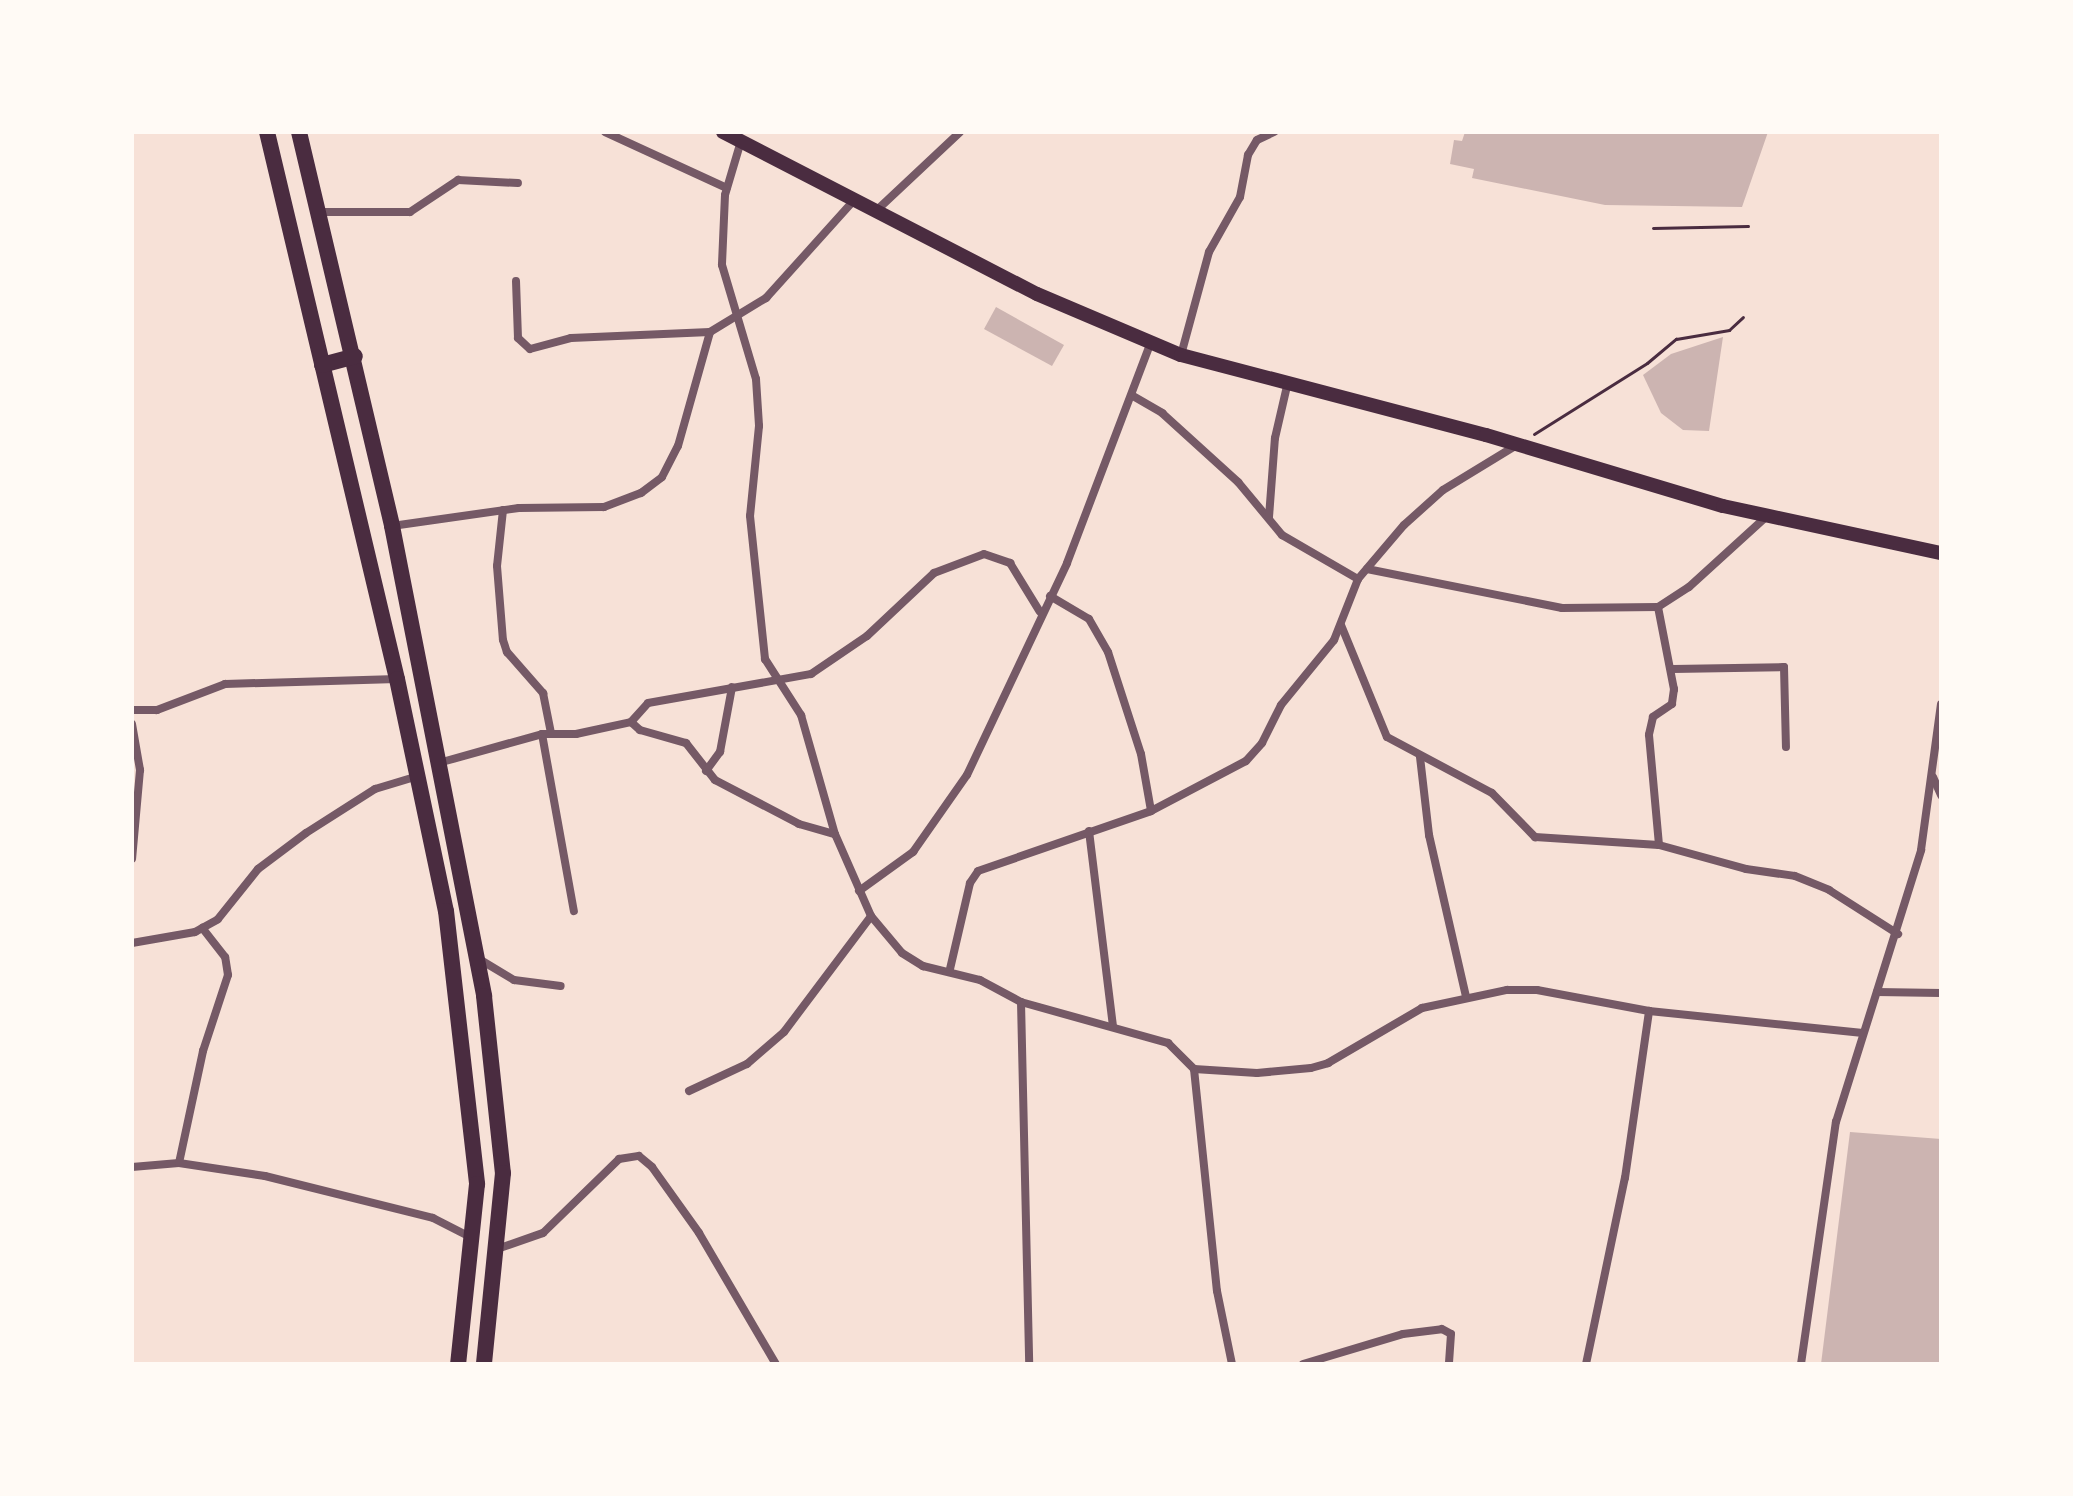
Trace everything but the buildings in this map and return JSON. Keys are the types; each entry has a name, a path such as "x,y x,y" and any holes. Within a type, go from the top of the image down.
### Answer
{"main road":[{"path":"267,132 397,679 446,911 473,1117 474,1239 458,1364"},
{"path":"299,132 355,356 442,762 479,959 502,1127 497,1249 486,1361"},
{"path":"723,132 1037,294 1181,355 1287,386 1518,445 1766,517 1941,553"},
{"path":"322,365 355,356"}],"street":[{"path":"605,132 727,188"},
{"path":"877,210 960,132"},
{"path":"1181,355 1209,252 1240,197 1248,155 1257,140 1274,132"},
{"path":"741,141 727,188 722,265 755,369 759,426 752,481 752,544 763,647 777,680 801,715 835,834 871,916 914,962 950,969 1021,1002 1168,1043 1194,1069 1217,1291 1232,1364"},
{"path":"321,212 410,212 458,180 518,183"},
{"path":"516,281 518,338 530,349 571,338 710,332 766,298 856,198"},
{"path":"392,526 503,510 618,504 662,477 683,434 710,332"},
{"path":"859,891 913,852 967,775 1050,596 1133,396 1150,344"},
{"path":"1269,517 1275,438 1287,386"},
{"path":"1133,396 1176,426 1269,517 1282,535 1358,579"},
{"path":"950,969 973,876 1089,831 1151,811 1254,754 1281,705 1324,655 1341,625 1358,579 1443,490 1518,445"},
{"path":"503,510 497,566 503,640 507,652 543,693 546,733 574,911"},
{"path":"1367,569 1562,608 1658,607 1689,587 1766,517"},
{"path":"442,762 546,733 576,734 631,722 648,703 777,680 824,668 934,573 984,554 1010,563 1040,612"},
{"path":"1050,596 1089,619 1108,652 1141,754 1151,811"},
{"path":"1658,607 1673,669 1672,704 1653,717 1649,735 1659,845"},
{"path":"1341,625 1363,669 1383,731 1420,757 1492,793 1535,837 1659,845 1803,878 1898,934"},
{"path":"1673,669 1784,667 1786,747"},
{"path":"132,710 157,710 225,684 319,685 397,679"},
{"path":"706,771 720,752 732,687"},
{"path":"1801,1364 1836,1122 1898,934 1924,839 1941,704"},
{"path":"631,722 640,730 686,743 706,771 776,813 835,834"},
{"path":"132,724 140,770 132,859"},
{"path":"1420,757 1429,835 1466,996"},
{"path":"132,943 202,928 218,919 258,869 306,833 375,789 418,776"},
{"path":"1933,776 1941,795"},
{"path":"1089,831 1113,1027"},
{"path":"689,1091 747,1064 784,1032 871,916"},
{"path":"179,1163 203,1051 228,975 225,957 202,928"},
{"path":"479,959 514,980 561,986"},
{"path":"1194,1069 1293,1071 1328,1063 1398,1018 1466,996 1537,990 1649,1011 1863,1033"},
{"path":"1877,992 1941,993"},
{"path":"1021,1002 1029,1364"},
{"path":"1586,1364 1625,1178 1649,1011"},
{"path":"497,1249 543,1233 619,1159 639,1156 652,1167 699,1233 776,1364"},
{"path":"132,1167 179,1163 310,1185 433,1218 474,1239"},
{"path":"1303,1364 1403,1334 1442,1329 1451,1334 1449,1364"}],"path":[{"path":"1653,228 1748,226"},
{"path":"1518,445 1647,363 1676,339 1729,330 1743,317"}]}
